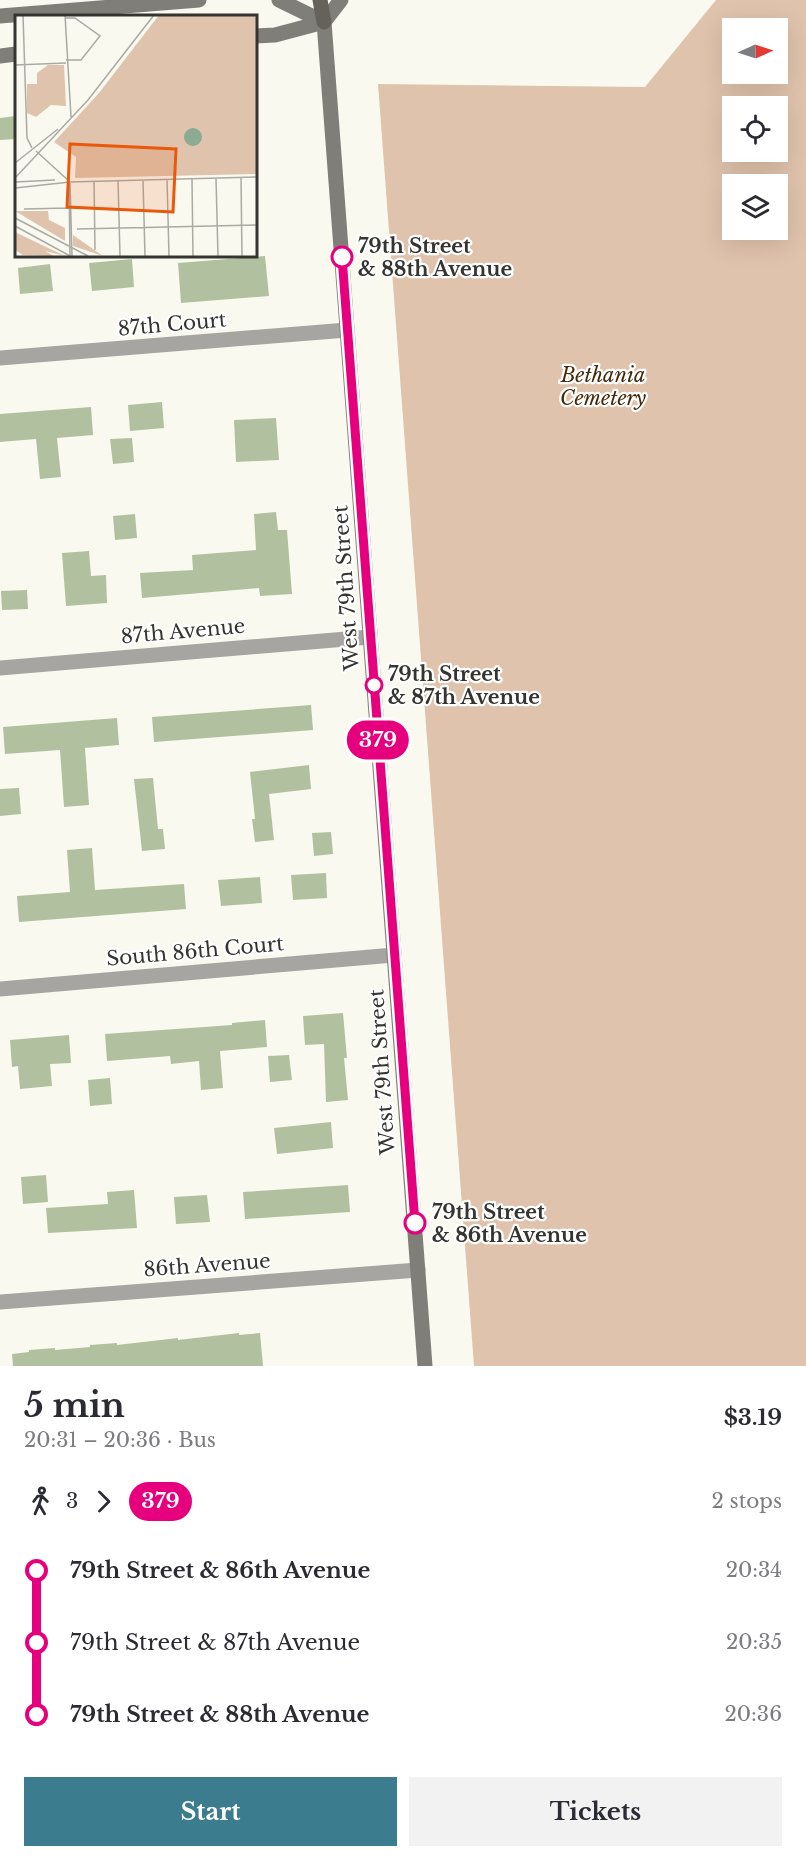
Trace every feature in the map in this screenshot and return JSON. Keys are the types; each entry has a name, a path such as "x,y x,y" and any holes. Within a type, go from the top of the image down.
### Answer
{"main road":[{"path":"0,16 199,0"},
{"path":"279,0 324,22"},
{"path":"320,0 324,22"},
{"path":"324,22 327,0"},
{"path":"256,36 275,35 324,22 341,0"},
{"name":"West 79th Street","path":"324,22 425,1366"},
{"path":"0,56 15,54"}],"street":[{"name":"87th Court","path":"0,358 347,330"},
{"name":"87th Avenue","path":"0,668 370,637"},
{"name":"South 86th Court","path":"0,988 394,955"},
{"name":"86th Avenue","path":"0,1302 418,1270"}],"green space":[{"name":"Bethania Cemetery","path":"716,0 806,0 806,1366 474,1366 378,84 645,87"}],"building":[{"path":"15,116 15,139 0,140 0,118"},
{"path":"265,256 269,296 181,303 178,263"},
{"path":"132,259 134,287 92,291 89,263"},
{"path":"50,264 53,291 20,294 18,268"},
{"path":"162,402 164,428 130,431 128,405"},
{"path":"91,407 93,435 57,438 61,477 40,479 36,439 0,442 0,414"},
{"path":"276,418 279,460 236,462 234,420"},
{"path":"132,438 134,462 113,464 110,439"},
{"path":"276,512 278,530 287,530 292,594 260,596 259,588 142,598 140,573 193,570 192,555 256,550 254,514"},
{"path":"135,514 137,538 115,540 113,516"},
{"path":"89,551 91,576 106,575 107,603 66,606 62,553"},
{"path":"27,590 28,609 2,610 1,591"},
{"path":"311,705 313,730 154,742 152,717"},
{"path":"117,718 119,745 85,748 89,805 64,807 60,750 5,754 3,727"},
{"path":"309,765 311,789 269,794 274,840 255,842 250,772"},
{"path":"153,778 158,829 163,829 165,849 142,851 134,779"},
{"path":"19,788 21,814 0,816 0,789"},
{"path":"331,832 333,854 314,856 312,833"},
{"path":"92,848 95,890 184,884 186,909 19,922 17,896 70,892 67,850"},
{"path":"326,873 327,898 293,900 291,875"},
{"path":"260,877 262,903 221,906 218,880"},
{"path":"343,1013 348,1100 326,1102 324,1044 305,1045 303,1016"},
{"path":"265,1020 267,1047 220,1051 223,1088 201,1090 199,1061 171,1064 170,1056 107,1061 105,1034 232,1025 232,1023"},
{"path":"69,1035 71,1063 50,1064 52,1086 20,1089 18,1066 12,1067 10,1040"},
{"path":"289,1055 292,1080 270,1082 268,1056"},
{"path":"110,1078 112,1104 90,1106 88,1080"},
{"path":"331,1122 333,1148 277,1154 274,1128"},
{"path":"46,1175 48,1202 23,1204 21,1177"},
{"path":"348,1185 350,1212 245,1219 243,1192"},
{"path":"134,1190 137,1228 48,1233 46,1208 108,1204 107,1192"},
{"path":"207,1195 210,1222 176,1224 174,1197"},
{"path":"239,1333 239,1335 260,1333 263,1366 13,1366 12,1354 29,1352 29,1350 55,1348 55,1350 117,1343 117,1345"}],"bus line":[{"name":"379","path":"342,257 415,1223"}],"place":[{"name":"79th Street & 88th Avenue","path":"342,257"},
{"name":"79th Street & 87th Avenue","path":"374,685"},
{"name":"79th Street & 86th Avenue","path":"415,1223"}]}
